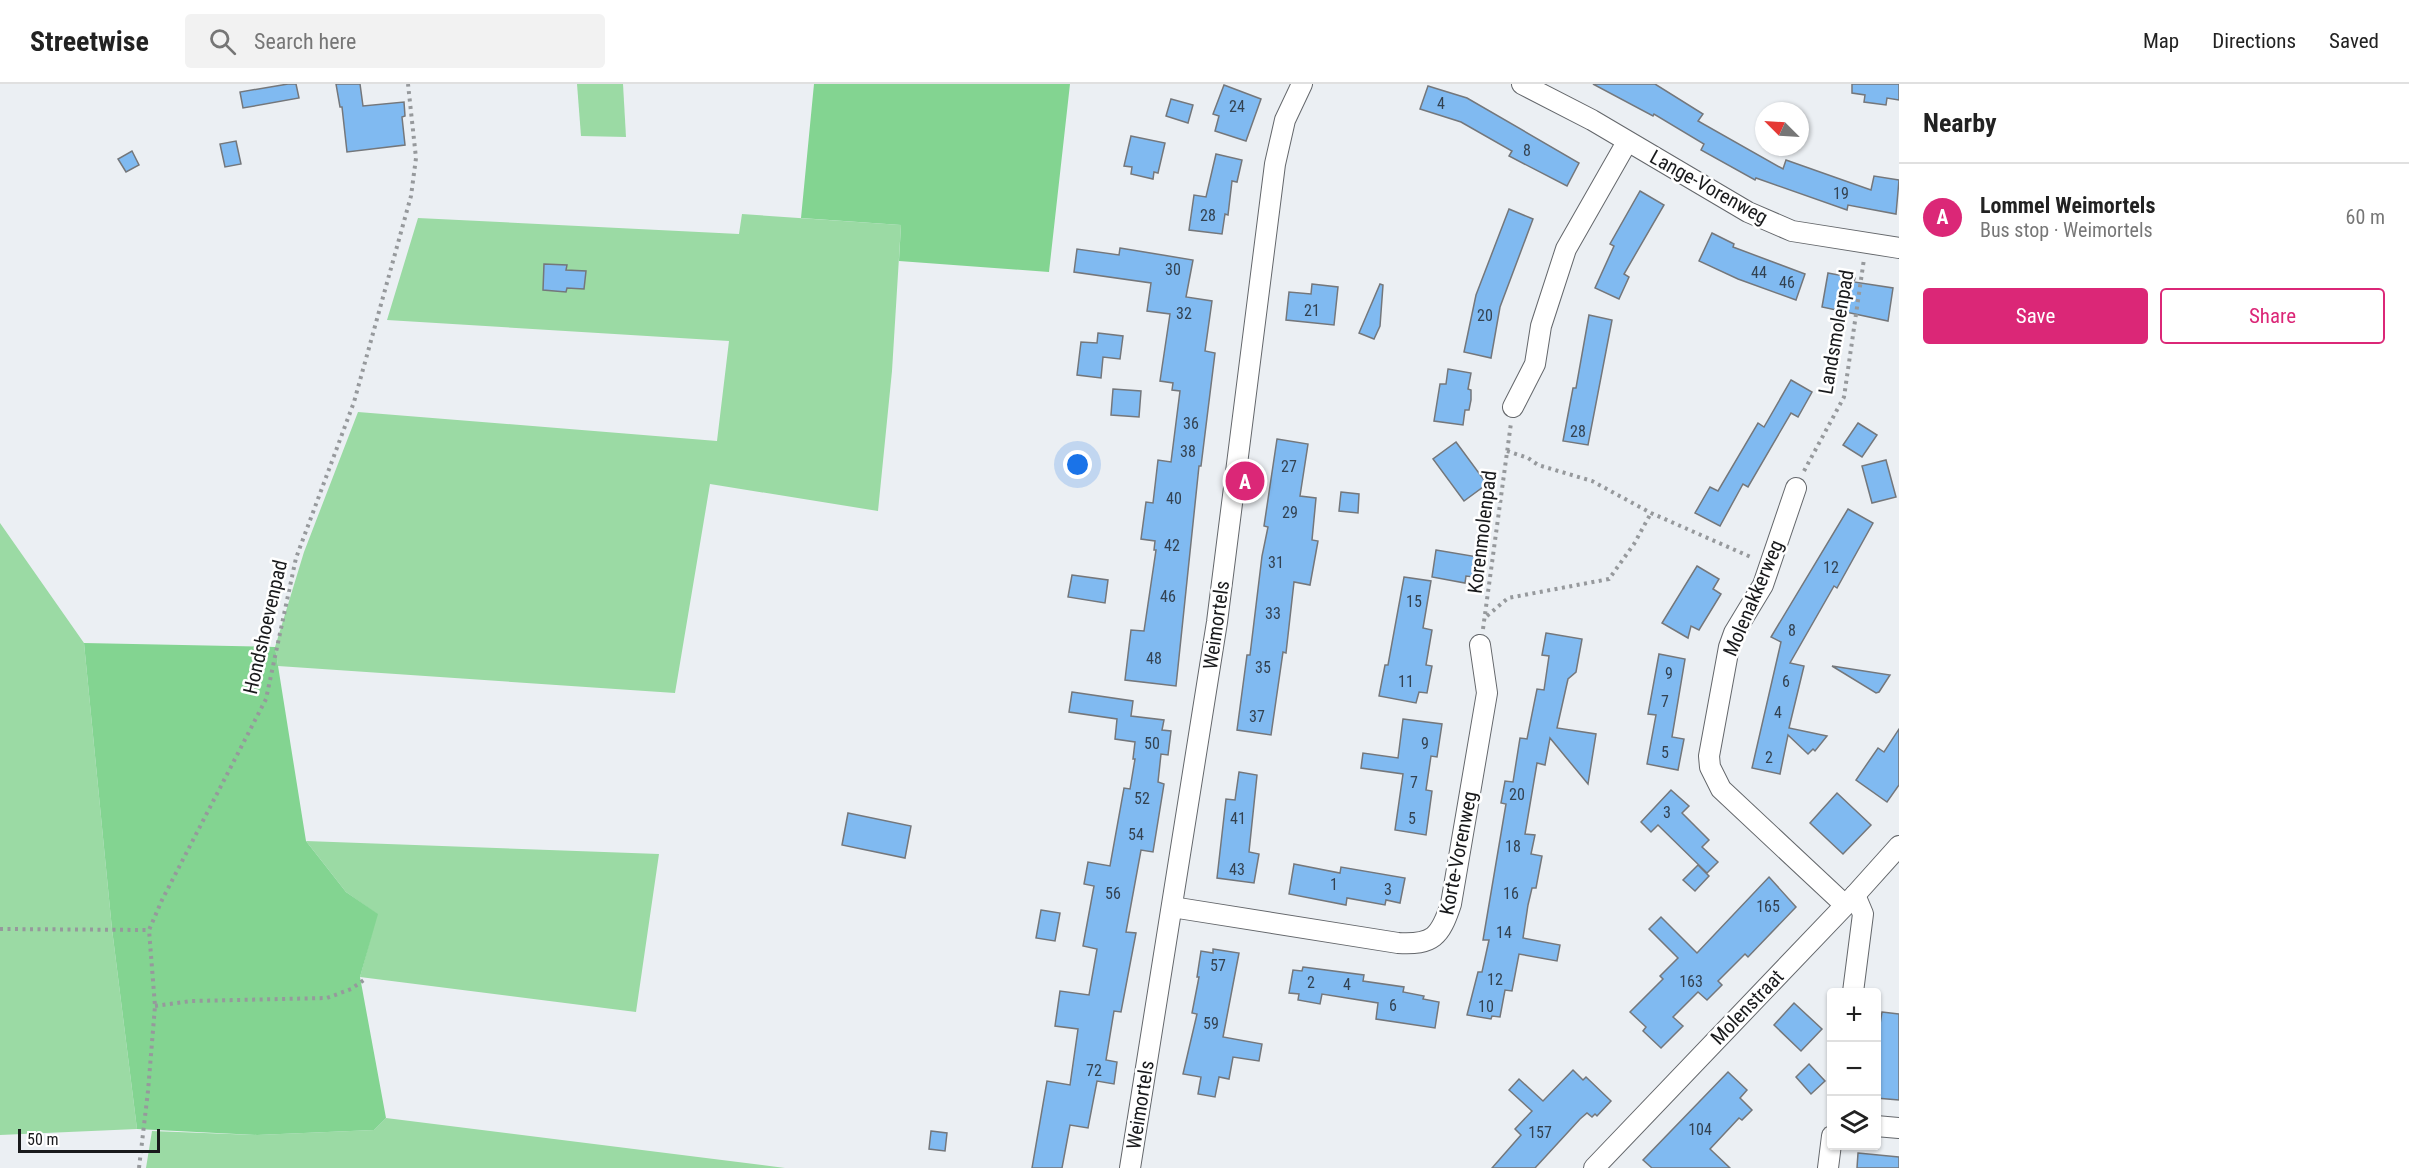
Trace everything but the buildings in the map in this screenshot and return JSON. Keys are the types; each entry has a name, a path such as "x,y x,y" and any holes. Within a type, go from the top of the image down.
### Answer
{"street":[{"name":"Weimortels","path":"1130,1168 1217,622 1275,164 1286,120 1302,84"},
{"name":"Lange-Vorenweg","path":"1522,84 1592,120 1748,212 1792,231 1899,248"},
{"name":"Lange-Vorenweg","path":"1513,407 1535,364 1542,326 1566,249 1627,142"},
{"name":"Molenakkerweg","path":"1796,488 1763,585 1734,633 1729,646 1709,756 1710,767 1721,789 1850,900"},
{"name":"Korte-Vorenweg","path":"1172,907 1398,944 1416,944 1434,938 1441,931 1451,904 1487,693 1480,645"},
{"name":"Molenstraat","path":"1594,1168 1899,846"},
{"path":"1850,900 1863,914 1854,988"},
{"path":"1881,1126 1899,1128"},
{"path":"1828,1168 1830,1150"}],"path":[{"name":"Hondshoevenpad","path":"139,1168 155,1005 150,930 162,900 266,699 296,558 354,402 411,196 416,158 408,84"},
{"name":"Landsmolenpad","path":"1796,488 1844,397 1866,243"},
{"name":"Korenmolenpad","path":"1480,645 1486,617 1513,407"},
{"name":"Korenmolenpad","path":"1507,451 1528,458 1538,465 1592,480 1651,513 1748,556 1770,562"},
{"name":"Korenmolenpad","path":"1486,617 1508,598 1609,579 1634,544 1651,513"},
{"path":"0,929 150,930"},
{"path":"155,1005 191,1001 327,998 351,989 364,980"}],"green space":[{"path":"577,84 623,84 626,137 581,136"},
{"path":"814,84 1070,84 1049,272 899,261 901,225 801,218"},
{"path":"742,214 901,225 892,371 878,511 710,484 675,693 278,666 275,647 304,552 358,412 717,441 729,341 387,320 418,218 739,234"},
{"path":"0,523 84,643 112,929 137,1129 0,1135"},
{"path":"84,643 275,647 306,841 346,892 378,914 360,977 386,1118 374,1130 257,1135 137,1129 112,929"},
{"path":"306,841 659,854 636,1012 360,977 377,914 346,892"},
{"path":"386,1118 785,1168 146,1168 152,1131 257,1135 374,1130"}],"place":[{"name":"Lommel Weimortels","path":"1245,481"}]}
